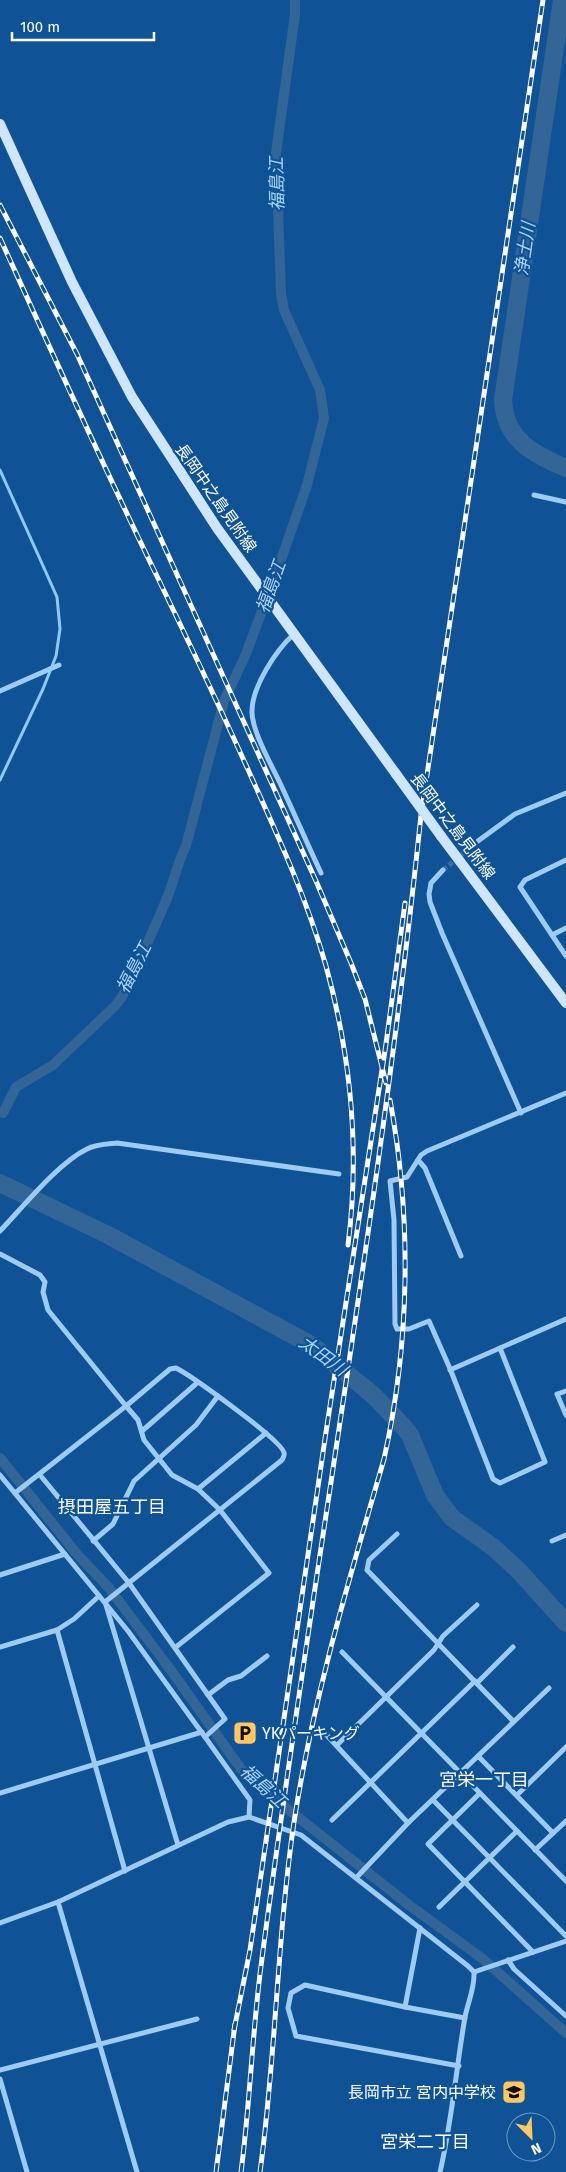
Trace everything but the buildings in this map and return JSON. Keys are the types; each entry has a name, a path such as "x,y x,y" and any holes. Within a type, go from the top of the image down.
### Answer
{"main road":[{"name":"長岡中之島見附線","path":"0,124 72,282 124,384 192,492 441,836 566,1002"}],"street":[{"path":"534,495 566,502"},
{"path":"294,634 277,652 260,684 253,702 252,714 265,752 322,873"},
{"path":"0,691 59,665"},
{"path":"478,841 515,814 566,793"},
{"path":"566,860 525,880 520,887 566,956"},
{"path":"443,870 431,883 430,902 521,1113"},
{"path":"552,935 566,928"},
{"path":"500,1348 545,1462 500,1483 493,1479 429,1321 409,1329 397,1329 395,1324 394,1220 390,1181 407,1177 418,1160 427,1151 566,1094"},
{"path":"0,1231 66,1163 89,1148 117,1143 339,1174"},
{"path":"418,1160 425,1168 461,1256"},
{"path":"0,1254 40,1275 44,1282 43,1292 48,1310 138,1420 144,1440 172,1475 198,1488 220,1510 269,1572 176,1647"},
{"path":"450,1370 566,1319"},
{"path":"17,1492 170,1369 176,1368 183,1372 218,1396 277,1442 284,1452 282,1460 106,1601"},
{"path":"142,1431 197,1383"},
{"path":"566,1391 557,1394 566,1415"},
{"path":"93,1541 113,1524 134,1481 196,1425 218,1396"},
{"path":"198,1488 266,1433"},
{"path":"0,1475 17,1492 64,1554 106,1601 205,1734 250,1800 249,1817"},
{"path":"0,1793 149,1747 205,1734 222,1724 226,1719 176,1647 40,1475"},
{"path":"397,1534 369,1560 367,1570 513,1721"},
{"path":"552,1541 566,1535"},
{"path":"0,1575 64,1554"},
{"path":"0,1647 57,1630 74,1619 100,1596"},
{"path":"106,1601 178,1845"},
{"path":"337,1745 438,1644 443,1636 477,1605"},
{"path":"57,1630 126,1871"},
{"path":"332,1820 513,1647"},
{"path":"342,1652 566,1881"},
{"path":"208,1695 228,1680 241,1676 266,1656"},
{"path":"357,1876 408,1823 549,1688"},
{"path":"320,1728 408,1823"},
{"path":"517,1795 566,1747"},
{"path":"478,1756 553,1833"},
{"path":"480,1793 428,1844 533,1952"},
{"path":"432,1800 566,1936"},
{"path":"0,1923 58,1902 234,1820 249,1817 301,1836 357,1876 474,1972 474,1981 465,2018 459,2066 440,2172"},
{"path":"535,1850 566,1821"},
{"path":"440,1907 517,1831"},
{"path":"58,1902 137,2172"},
{"path":"404,2007 420,1928"},
{"path":"474,1972 566,1941"},
{"path":"508,1960 514,1969 566,2016"},
{"path":"459,2066 296,2036 288,2008 291,1993 305,1985 404,2007 465,2018"},
{"path":"0,2070 197,2019"},
{"path":"0,2079 27,2172"}],"waterway":[{"name":"福島江","path":"3,1113 16,1087 53,1065 122,997 164,906 186,846 224,701 246,654 307,485 324,418 320,390 284,310 281,294 276,153 295,14 295,0"},
{"name":"浄土川","path":"562,0 503,400 509,426 523,444 532,451 566,468"},
{"path":"0,470 57,597 60,629 56,656 43,689 0,780"},
{"name":"太田川","path":"0,1183 108,1235 313,1346 373,1395 403,1426 410,1435 435,1495 452,1518 493,1547 519,1571 566,1623"},
{"name":"福島江","path":"0,1458 77,1554 109,1588 173,1673 246,1776 409,1905 483,1959 566,2033"}],"tunnel":[{"path":"443,870 478,841"}],"railway":[{"path":"241,2172 261,1966 301,1678 366,1247 405,959 421,815 543,0"},
{"path":"0,205 77,354 316,881 365,999 386,1083"},
{"path":"0,238 94,445 238,748 281,844 310,916 335,1000 347,1069 353,1139 352,1210 348,1245"},
{"path":"234,2030 250,1950 326,1432 386,1044 405,903"},
{"path":"260,2172 270,2085 288,1866 294,1822 311,1730 333,1639 384,1459 393,1415 399,1370 403,1325 405,1235 402,1190 390,1100"},
{"path":"216,2172 235,2024"}],"place":[{"name":"YKパーキング","path":"245,1733"},
{"name":"長岡市立 宮内中学校","path":"514,2092"}],"district":[{"name":"摂田屋五丁目","path":"112,1507"},
{"name":"宮栄一丁目","path":"484,1780"},
{"name":"宮栄二丁目","path":"425,2142"}]}
